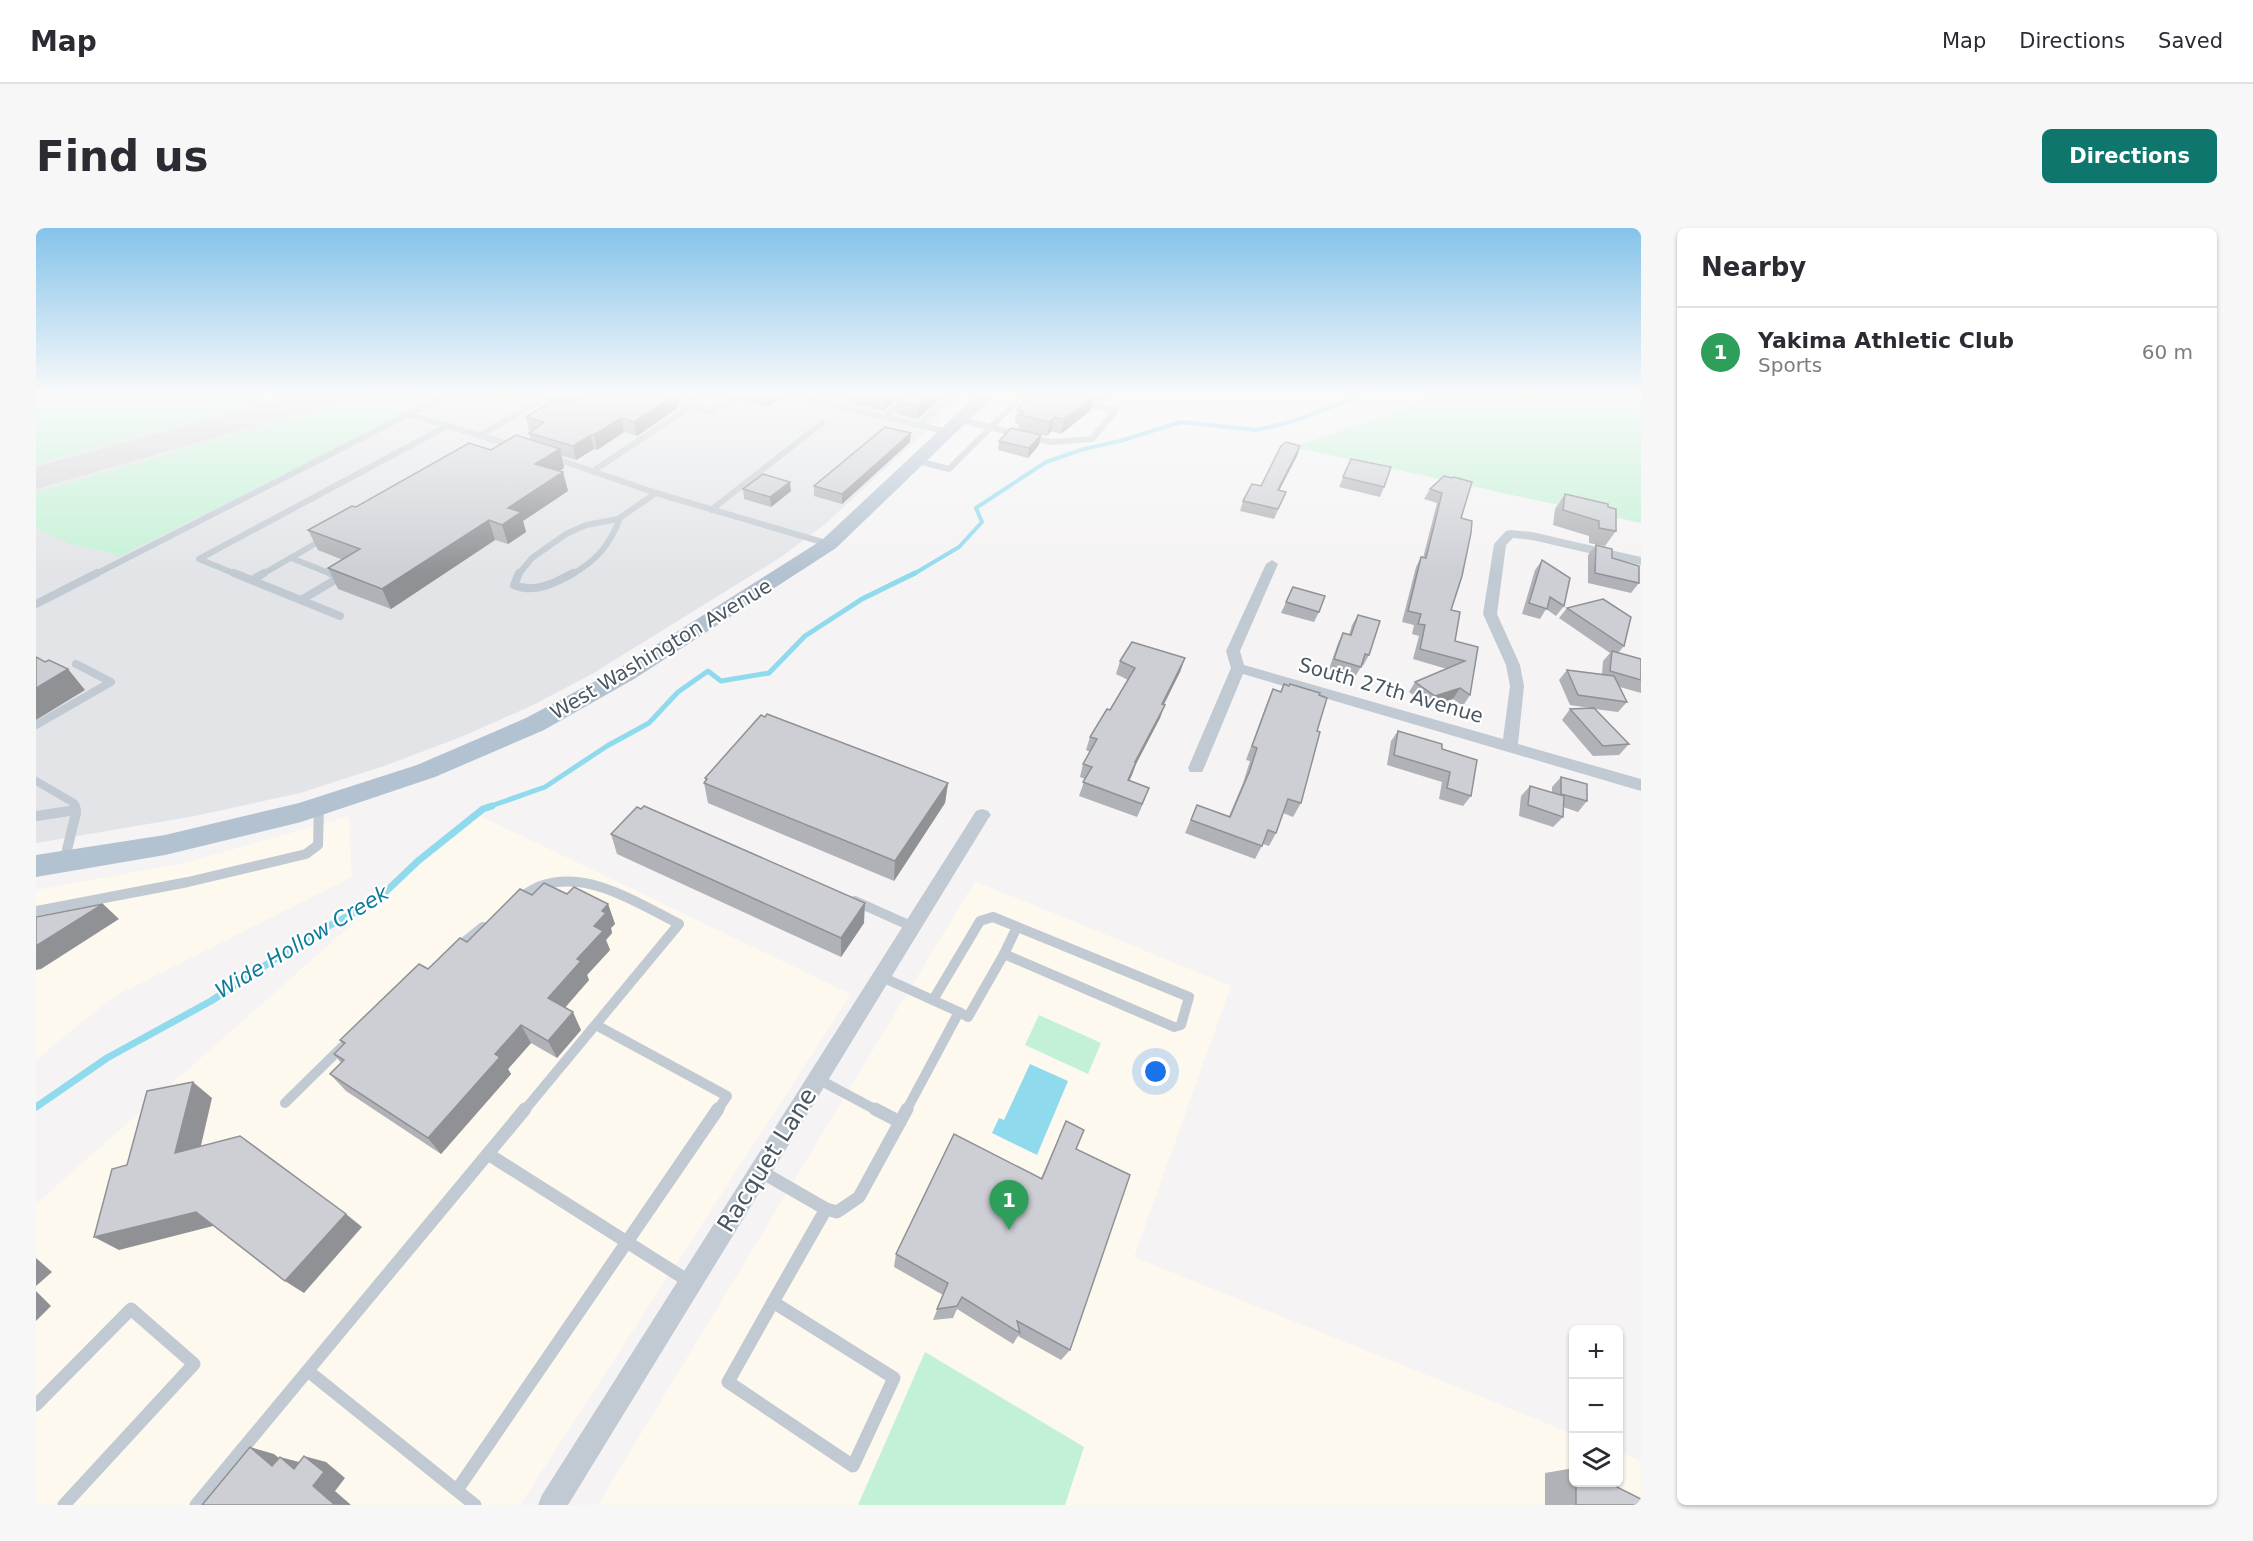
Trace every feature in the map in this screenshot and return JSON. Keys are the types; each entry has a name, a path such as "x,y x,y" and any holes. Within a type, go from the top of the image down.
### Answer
{"main road":[{"name":"West Washington Avenue","path":"36,866 165,845 319,806 426,771 535,724 626,674 829,544 925,455"}],"street":[{"path":"1510,746 1517,686 1513,665 1490,614 1500,544 1510,534 1532,536 1641,561"},
{"path":"1196,768 1238,668 1233,651 1272,564"},
{"name":"South 27th Avenue","path":"1238,668 1641,785"},
{"name":"Racquet Lane","path":"552,1505 982,815"}],"lane":[{"path":"36,603 328,455"},
{"path":"340,616 199,559 394,455"},
{"path":"544,455 656,493 829,544"},
{"path":"593,471 618,455"},
{"path":"711,510 782,455"},
{"path":"918,461 949,469 963,455"},
{"path":"620,518 612,539 602,552 580,568 554,582 536,588 521,590 514,585 519,570 526,562 566,534 589,524 620,518 656,493"},
{"path":"252,580 332,534"},
{"path":"291,558 340,577 301,600"},
{"path":"36,725 111,681 76,664"},
{"path":"36,781 74,803 75,810 64,862"},
{"path":"36,911 188,882 306,854 318,845 319,806"},
{"path":"36,816 75,810"},
{"path":"196,1505 679,924 589,883 554,882 530,890 512,904"},
{"path":"848,898 913,927"},
{"path":"933,1000 980,921 993,917 1189,997 1181,1025 1174,1027 1004,954"},
{"path":"448,955 494,919"},
{"path":"882,977 968,1017 1017,927"},
{"path":"760,1171 826,1209 837,1212 859,1197 958,1012"},
{"path":"457,1490 727,1096 596,1025"},
{"path":"285,1103 352,1038"},
{"path":"818,1078 900,1122"},
{"path":"488,1154 690,1282"},
{"path":"773,1302 894,1378 853,1466 728,1382 773,1302 826,1209"},
{"path":"36,1405 131,1309 194,1364 64,1505"},
{"path":"308,1371 475,1505"}],"shaded area":[{"path":"36,455 900,455 825,524 781,557 592,674 531,706 461,737 384,766 300,793 195,816 36,843"},
{"path":"476,814 851,994 520,1505 36,1505 36,1204"},
{"path":"349,816 352,877 113,997 36,1060 36,890 188,862"},
{"path":"975,881 1231,986 1134,1257 1569,1432 1569,1487 1623,1487 1623,1454 1641,1461 1641,1505 598,1505"}],"green space":[{"path":"36,455 70,455 36,464"},
{"path":"166,455 324,455 118,557 108,552 71,544 36,528 36,492"},
{"path":"1328,455 1641,455 1641,523"},
{"path":"1039,1015 1101,1043 1088,1074 1025,1045"},
{"path":"925,1352 1084,1447 1065,1505 858,1505"}],"water":[{"path":"1030,1064 1068,1081 1037,1155 992,1133 999,1118 1004,1120"}],"building":[{"path":"449,455 551,455 535,464 563,472 508,508 521,512 502,525 489,520 382,589 328,568 360,549 308,530 352,506 356,507"},
{"path":"852,455 887,455 842,494 814,486"},
{"path":"1277,455 1296,455 1278,490 1286,492 1278,509 1243,501 1252,484 1261,486"},
{"path":"1351,459 1391,467 1384,487 1343,477"},
{"path":"763,474 790,482 770,497 743,489"},
{"path":"1444,476 1472,482 1461,518 1472,521 1471,533 1462,576 1451,610 1460,612 1455,641 1478,647 1470,695 1460,688 1435,696 1415,682 1465,661 1420,649 1425,625 1418,624 1421,614 1408,611 1421,557 1426,558 1442,493 1430,489"},
{"path":"1565,494 1608,504 1608,507 1616,509 1616,531 1599,528 1599,521 1563,510"},
{"path":"1596,545 1612,549 1612,558 1639,566 1639,583 1595,573"},
{"path":"1542,560 1570,578 1564,606 1550,597 1547,609 1529,603"},
{"path":"1293,587 1325,596 1319,612 1286,602"},
{"path":"1603,599 1631,617 1624,646 1567,608"},
{"path":"1358,615 1380,621 1369,655 1365,654 1361,667 1334,659 1343,633 1351,635"},
{"path":"1132,642 1185,658 1128,780 1149,788 1142,804 1083,782 1092,767 1083,764 1097,739 1090,737 1107,709 1110,710 1135,668 1120,661"},
{"path":"1612,651 1641,659 1641,680 1610,671"},
{"path":"36,657 45,662 49,660 68,669 36,688"},
{"path":"1567,670 1614,676 1627,702 1578,695"},
{"path":"1284,684 1320,693 1319,695 1327,698 1301,803 1288,799 1276,833 1268,830 1262,846 1191,820 1197,805 1230,817 1250,770 1257,748 1252,746 1273,689 1281,692"},
{"path":"1594,708 1629,744 1603,746 1570,709"},
{"path":"767,714 948,783 895,861 704,783 707,779 705,778 761,715 765,717"},
{"path":"1398,731 1442,744 1442,749 1477,760 1471,796 1447,788 1450,772 1394,755"},
{"path":"1561,777 1587,784 1587,801 1561,794"},
{"path":"1530,786 1564,796 1563,817 1528,805"},
{"path":"644,806 865,903 841,938 611,834 637,807 641,809"},
{"path":"544,883 567,894 574,887 608,904 602,911 606,913 594,926 603,931 577,959 581,961 548,998 573,1012 548,1041 521,1025 495,1054 500,1057 428,1138 330,1074 344,1060 334,1054 345,1043 340,1040 419,964 428,969 460,938 467,942 520,889 532,895"},
{"path":"103,904 36,946 36,917"},
{"path":"193,1082 175,1153 240,1136 346,1214 285,1281 196,1212 94,1237 112,1169 127,1165 147,1091"},
{"path":"1066,1121 1084,1130 1076,1149 1130,1175 1070,1350 1017,1321 1020,1333 962,1297 957,1306 937,1309 948,1283 896,1254 954,1134 1042,1179"},
{"path":"250,1447 272,1466 280,1457 294,1469 304,1456 324,1472 313,1486 335,1505 202,1505"},
{"path":"1576,1487 1617,1487 1641,1499 1641,1505 1576,1505"}],"waterway":[{"name":"Wide Hollow Creek","path":"912,575 959,547 982,522 976,508 1046,462 1068,455"},
{"name":"Wide Hollow Creek","path":"488,807 545,787 607,746 649,723 678,692 708,671 721,681 769,673 805,636 862,599 915,573"},
{"name":"Wide Hollow Creek","path":"36,1107 107,1058 211,1001 310,936 376,901 418,861 483,809 492,806"}],"taxiway":[{"path":"36,478 119,455"}],"place":[{"name":"Yakima Athletic Club","path":"1009,1230"}]}
